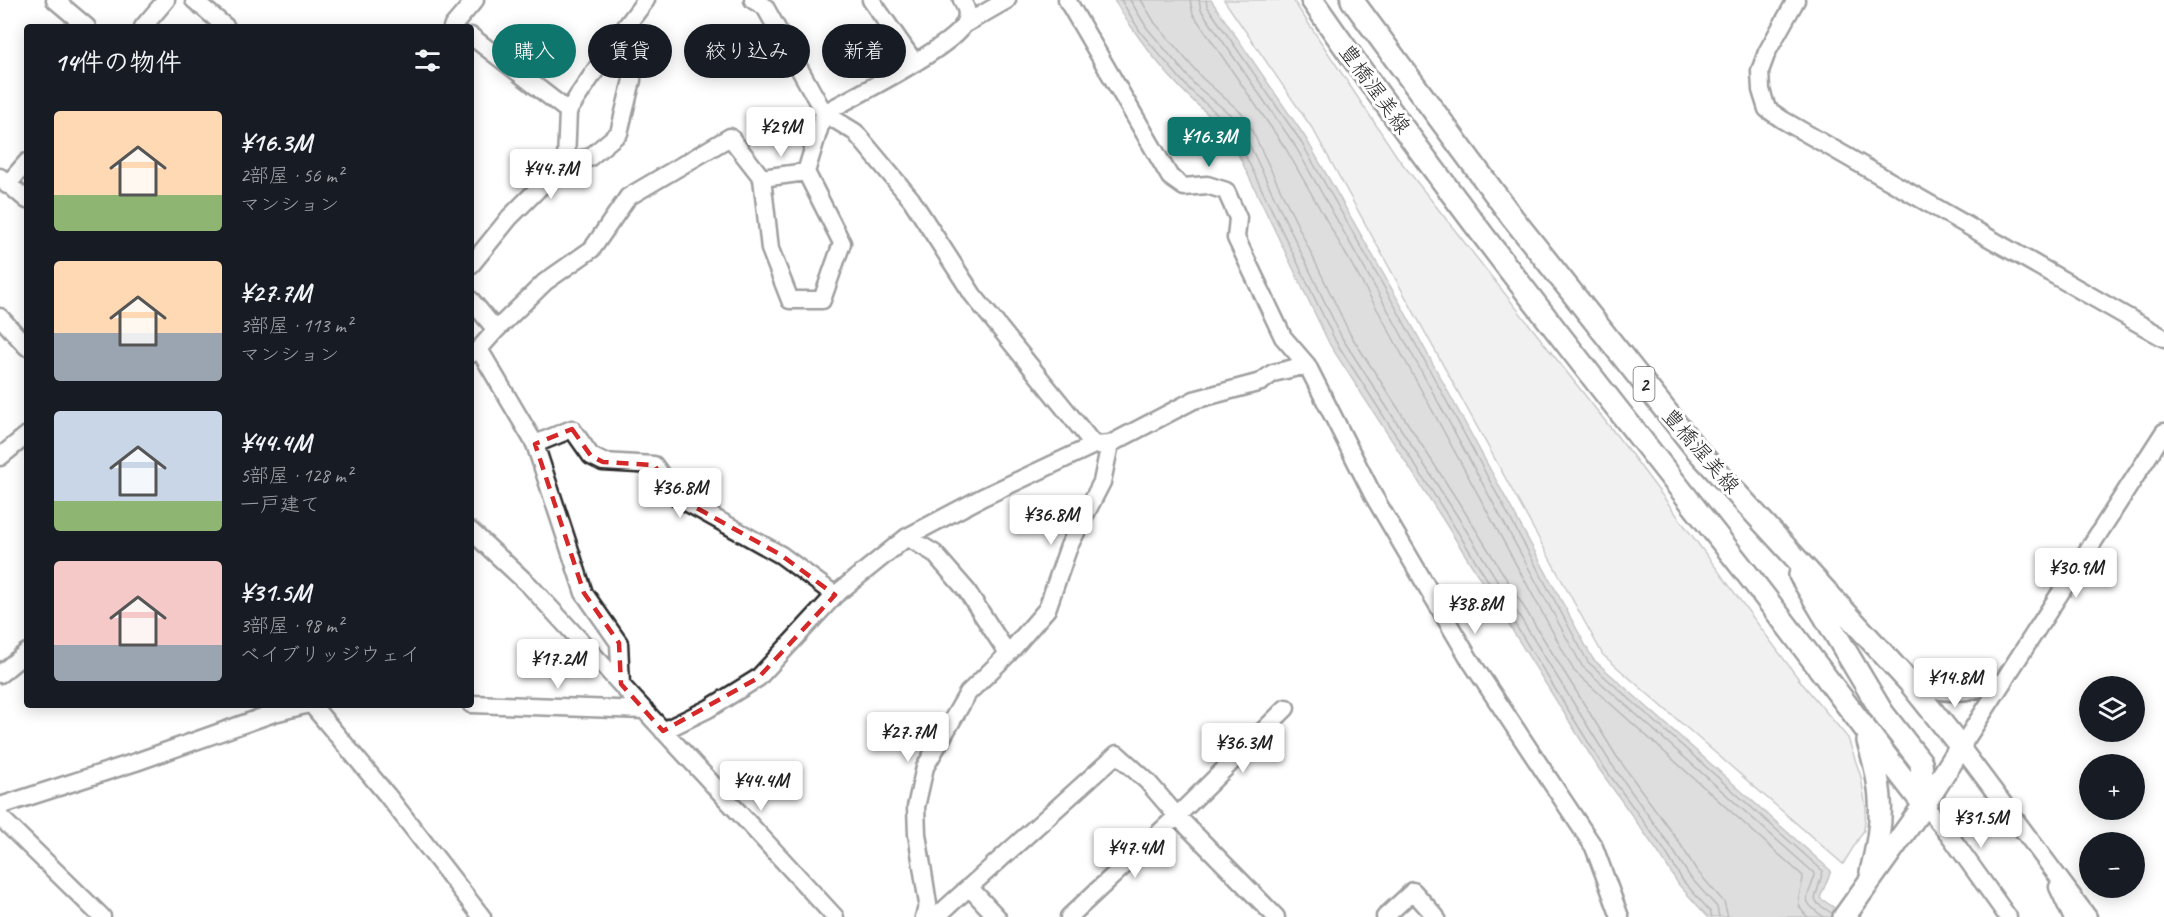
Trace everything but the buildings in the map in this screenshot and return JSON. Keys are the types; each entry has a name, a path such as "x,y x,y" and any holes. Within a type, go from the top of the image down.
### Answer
{"main road":[{"name":"豊橋渥美線","path":"1312,0 1393,115 1580,362 1757,586 1924,805"},
{"name":"豊橋渥美線","path":"1352,0 1505,208 1696,449 1909,682 1961,747"},
{"path":"1780,541 1882,712 1921,762 1924,805"},
{"path":"1864,729 1875,765 1881,809 1879,837 1868,884"},
{"path":"1845,916 1924,805 1961,747"}],"street":[{"path":"55,0 83,24"},
{"path":"146,24 166,0"},
{"path":"194,0 222,24"},
{"path":"457,24 475,0"},
{"path":"628,24 646,0"},
{"path":"753,0 765,7 824,113 855,132 912,199 974,295 1102,444 1102,482 1070,546 1047,609 1008,654 968,693 925,767 916,807 916,834 928,904 924,917"},
{"path":"871,0 915,63"},
{"path":"963,0 968,11 965,24"},
{"path":"621,684 619,644 584,593 535,444 475,351 545,282 592,249 628,197 730,137 762,178 770,249 790,300 822,300 842,243 806,172 824,113 915,63 948,40 965,24 1006,0"},
{"path":"1067,0 1170,177 1184,187 1207,185 1226,191 1238,218 1236,238 1283,337 1307,365 1373,495 1470,660 1594,847 1620,917"},
{"path":"1324,0 1363,59 1393,115"},
{"path":"1796,0 1767,52 1760,71 1761,90 1767,109 1803,132 2164,338"},
{"path":"474,38 568,111"},
{"path":"566,161 568,111 590,78"},
{"path":"474,261 510,217 566,161 589,158 619,133 632,78"},
{"path":"24,164 4,181 24,198"},
{"path":"762,178 806,172"},
{"path":"474,304 496,330"},
{"path":"0,317 24,344"},
{"path":"663,731 708,709 758,678 835,595 907,537 983,497 1194,400 1261,382 1273,373 1307,365"},
{"path":"535,444 572,429 591,456 603,462 654,465 676,497 781,555 835,595"},
{"path":"2088,917 1961,747 2164,432"},
{"path":"0,457 24,437"},
{"path":"474,534 530,586 835,917"},
{"path":"907,537 934,553 967,591 1008,654"},
{"path":"0,674 24,654"},
{"path":"1909,682 1930,691 1974,692 2002,682"},
{"path":"474,704 645,710"},
{"path":"0,806 293,708"},
{"path":"314,708 482,917"},
{"path":"1069,917 1177,816 1286,708"},
{"path":"936,917 1117,754 1147,781 1177,816 1276,917"},
{"path":"1924,805 1948,833 2008,917"},
{"path":"0,817 102,917"},
{"path":"2048,864 2072,917"},
{"path":"969,887 997,917"},
{"path":"1384,917 1413,891 1436,917"}],"highlighted area":[{"path":"572,429 591,456 603,462 654,465 677,497 781,555 835,595 758,678 663,731 621,684 619,643 584,593 535,444"}],"shaded area":[{"path":"1224,0 1293,0 1398,158 1632,455 1801,682 1848,738 1861,777 1866,808 1864,830 1843,864 1603,655 1314,131"}],"water":[{"path":"1114,0 1211,0 1305,137 1401,305 1593,659 1831,871 1820,898 1848,917 1708,917 1679,885 1599,769 1444,521 1330,345 1226,129 1193,101 1164,70"}]}
